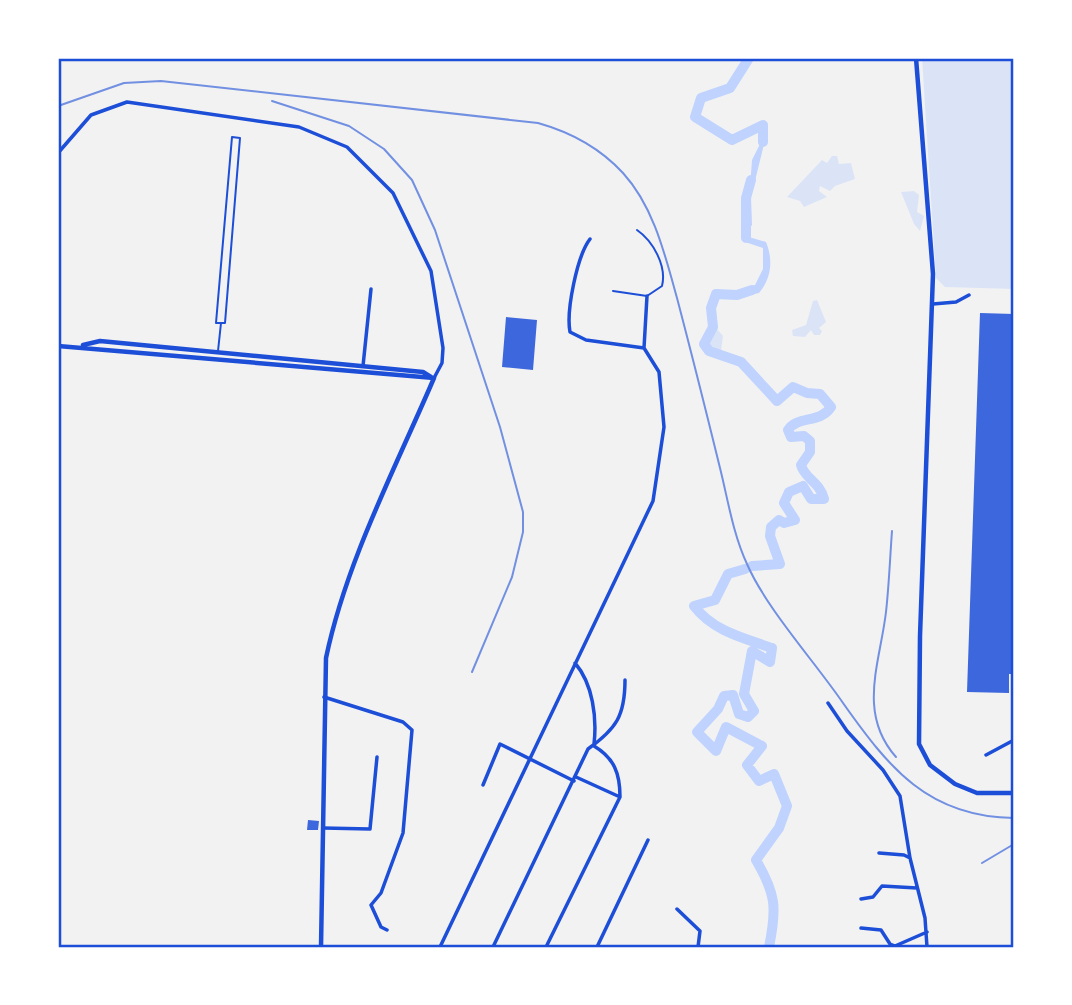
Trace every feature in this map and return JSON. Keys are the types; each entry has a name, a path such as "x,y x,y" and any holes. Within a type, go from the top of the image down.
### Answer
{"street":[{"path":"916,58 929,209 933,304 920,636 919,744 930,765 955,784 977,793 1014,793"},
{"path":"58,153 91,115 127,102 299,128 347,147 393,193 431,271 443,348 442,363 362,548 332,631 324,697 321,947"},
{"path":"590,239 583,249 569,315 570,332 586,340 644,348"},
{"path":"363,366 371,289"},
{"path":"933,304 956,302 969,295"},
{"path":"440,947 653,501 664,427 659,372 644,348 647,296"},
{"path":"75,347 100,341 423,372 434,378"},
{"path":"58,346 434,378"},
{"path":"575,663 582,671 590,694 595,720 594,746"},
{"path":"493,947 588,749 614,730 624,707 625,680"},
{"path":"324,697 403,722 412,730 403,833 381,893 371,905 380,927 387,930"},
{"path":"828,703 847,731 895,787 902,805 910,858 927,932 927,947"},
{"path":"986,755 1014,740"},
{"path":"483,785 500,744 620,797"},
{"path":"546,947 620,797 620,782 613,763 606,752 594,746"},
{"path":"323,828 370,829 377,757"},
{"path":"597,947 648,840"},
{"path":"879,853 910,858"},
{"path":"861,899 873,897 882,886 918,888"},
{"path":"677,909 700,931 698,947"},
{"path":"861,928 881,930 890,944 895,946 927,932"}],"lane":[{"path":"232,137 240,138 225,323 221,323 216,323 232,137"},
{"path":"612,291 647,296 662,286 663,273 651,243 637,230"},
{"path":"218,352 221,323"}],"shaded area":[{"path":"922,58 1014,58 1014,289 945,287 936,278"},
{"path":"832,156 837,156 839,164 851,163 855,179 835,186 830,191 820,186 819,191 827,197 804,207 800,201 787,197 822,160 827,163"},
{"path":"914,191 919,195 917,212 924,216 920,231 914,224 901,192"},
{"path":"817,300 826,322 819,328 822,331 820,335 814,335 811,330 805,337 793,336 792,330 806,325 813,301"},
{"path":"717,329 723,336 721,351 717,352 708,344 709,338"}],"water":[{"path":"768,128 751,197 752,225 747,232 749,237 766,242 770,268 767,281 759,293 740,297 739,292 755,285 763,269 763,248 745,242 743,237 748,216 752,160 762,140 761,132"}],"building":[{"path":"980,313 1014,314 1014,674 1009,674 1009,693 967,692"},
{"path":"506,317 537,320 533,370 502,367"},
{"path":"308,820 319,821 318,830 307,830"}],"waterway":[{"path":"749,58 730,88 701,98 695,117 732,140 763,125 763,142"},
{"path":"746,238 746,198 751,180"},
{"path":"752,290 737,295 716,294 711,308 713,327 704,344 709,351 741,362 777,401 793,387 807,393 820,394 831,407 821,416 797,422 788,430 791,437 804,436 810,441 810,452 801,465 824,499 811,499 803,486 789,492 784,503 795,520 784,523 779,520 771,527 770,536 780,564 752,566"},
{"path":"745,569 728,574 715,600 694,606 719,628 772,648 770,662 752,651 744,694 754,711 748,717 739,714 733,695 724,696 718,709 697,732 716,751 726,727 762,746 747,765 759,781 774,774 787,806 779,828 756,860 768,882 773,902 769,947"}],"railway":[{"path":"58,106 124,83 161,81 538,123 573,136 605,156 634,186 657,232 683,319 734,529 747,564 766,599 860,727 895,768 934,798 957,809 1014,818"},
{"path":"272,101 349,126 384,149 412,180 435,230 500,427 523,512 523,532 512,577 472,672"},
{"path":"892,531 886,612 876,669 874,705 884,740 896,757"},
{"path":"982,863 1014,844"}]}
